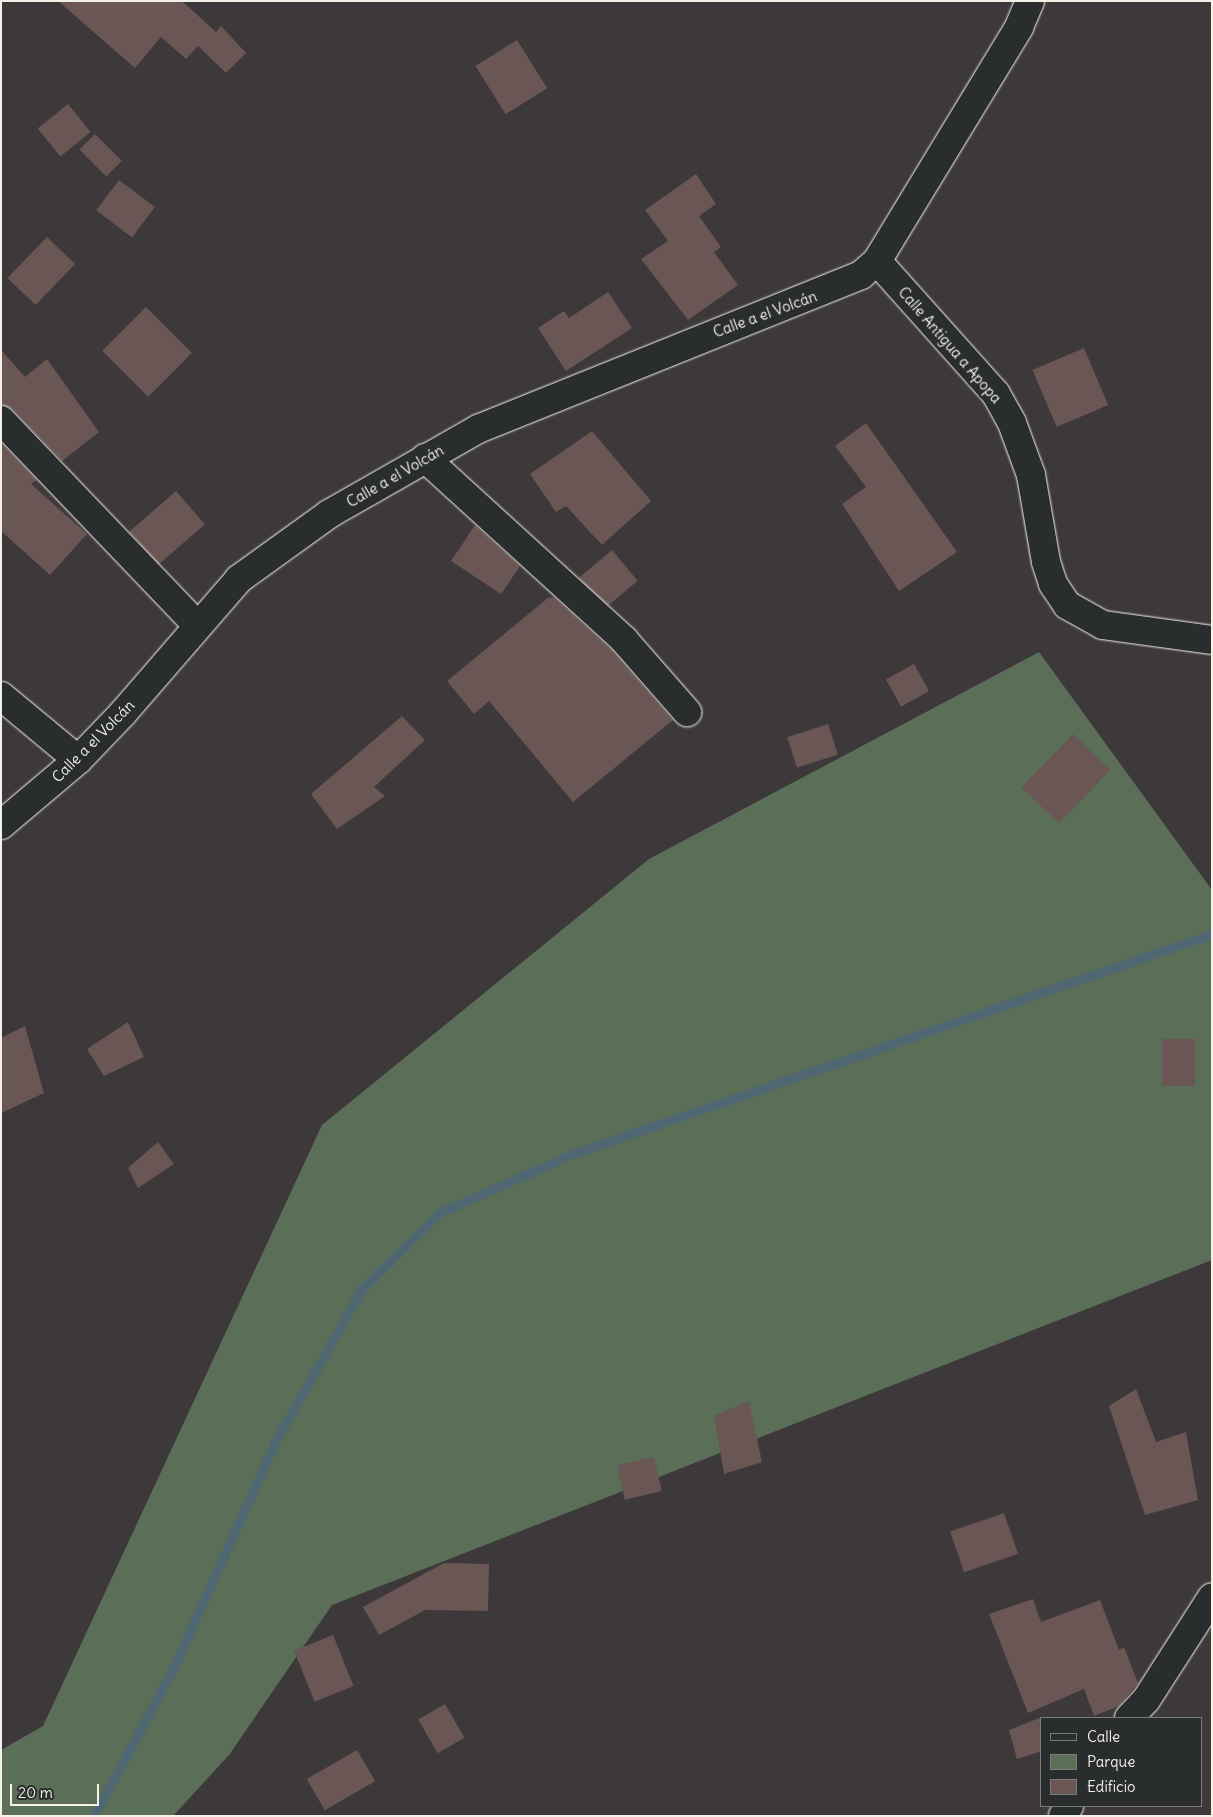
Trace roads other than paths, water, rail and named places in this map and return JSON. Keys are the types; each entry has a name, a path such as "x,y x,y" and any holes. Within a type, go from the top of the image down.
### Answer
{"street":[{"path":"877,261 1019,26 1030,1"},
{"name":"Calle a el Volcán","path":"1,825 78,760 197,625 252,569 329,514 478,429 676,347 841,286 877,261"},
{"name":"Calle Antigua a Apopa","path":"877,261 978,373 1008,416 1031,475 1046,562 1053,584 1067,605 1103,625 1212,640"},
{"path":"1,420 197,625"},
{"path":"425,458 624,640 687,712"},
{"path":"1,696 78,760"},
{"path":"1130,1717 1146,1700 1212,1597"}],"waterway":[{"path":"94,1816 174,1667 275,1442 362,1289 439,1213 572,1154 1212,934"}]}
